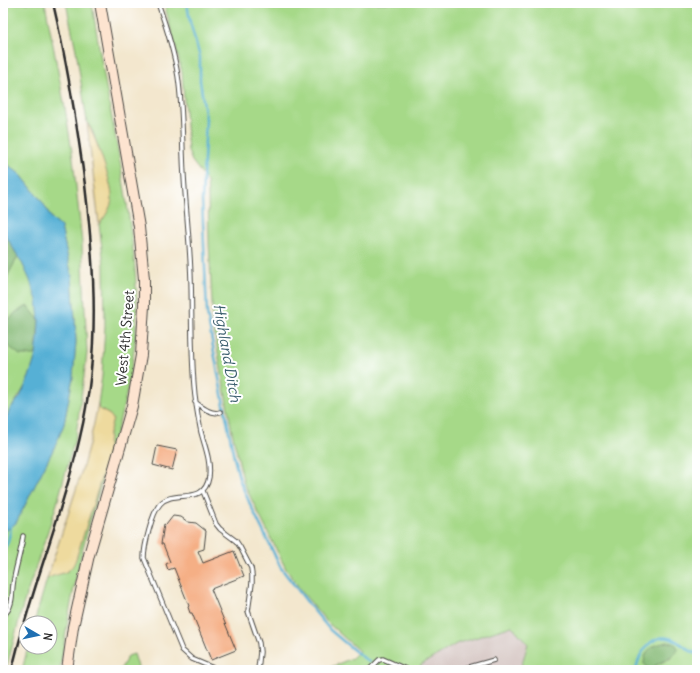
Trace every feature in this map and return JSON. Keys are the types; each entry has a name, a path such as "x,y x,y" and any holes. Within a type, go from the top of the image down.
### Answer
{"main road":[{"name":"West 4th Street","path":"67,670 73,627 89,554 132,406 141,355 144,306 144,279 139,227 100,3"}],"lane":[{"path":"158,3 178,75 191,279 191,349 195,402 208,457 208,477 203,490 193,495 168,499 160,504 154,516 145,545 144,558 182,650 192,659 218,670"},
{"path":"195,402 209,411 217,413 220,412"},
{"path":"203,490 216,524 220,529 236,541 251,568 252,583 248,611 260,643 258,670"},
{"path":"3,616 10,606 23,536"},
{"path":"369,670 379,660 383,659 408,670"},
{"path":"459,670 494,660"}],"shaded area":[{"path":"512,626 528,644 520,670 420,670 421,665 456,644"}],"green space":[{"path":"3,3 45,3 73,158 82,243 87,353 76,435 56,507 20,615 18,615 18,624 6,670 3,670 3,533 16,523 56,444 64,424 73,377 76,342 72,277 61,227 52,219 43,203 21,175 3,161"},
{"path":"66,3 92,3 130,226 136,278 136,331 129,381 117,431 79,564 60,670 22,670 26,655 58,655 58,615 36,615 47,579 51,576 67,572 76,559 107,460 111,426 110,415 99,409 98,404 102,376 105,326 104,265 99,224 103,219 111,188 93,132 87,122 76,50"},
{"path":"164,3 697,3 697,670 520,670 528,644 512,626 456,644 421,665 420,670 324,670 352,658 359,651 327,622 302,592 286,569 244,484 232,432 213,324 207,181 192,161 188,151 182,72","holes":["668,642 671,658 656,665 653,646"]},
{"path":"3,231 23,264 31,281 37,299 39,328 37,349 32,369 25,386 8,413 3,425"},
{"path":"3,231 18,256 3,285"},
{"path":"28,306 39,320 36,355 20,355 3,342 3,319 11,318 16,312"},
{"path":"668,642 674,643 678,650 652,669 648,668 644,664 648,651 658,644"},
{"path":"134,654 139,670 120,670 128,656"}],"sand":[{"path":"87,122 103,160 112,192 110,206 99,224"},
{"path":"98,404 99,409 110,415 113,419 109,433 107,460 75,563 66,572 47,579 82,470"}],"water":[{"path":"3,161 21,175 43,203 52,219 61,227 72,277 76,342 73,377 64,424 56,444 16,523 3,533 3,425 10,409 20,397 29,377 36,355 39,320 37,300 29,278 3,231"}],"building":[{"path":"157,446 177,450 172,470 153,465"},
{"path":"173,516 181,517 188,522 196,523 206,531 204,549 198,551 203,563 234,551 244,576 211,589 236,650 211,660 192,613 190,613 189,606 174,568 168,570 166,564 170,562 163,544 161,544 164,524 166,525"}],"waterway":[{"name":"Highland Ditch","path":"187,3 190,22 200,57 200,81 206,119 202,200 207,313 234,458 240,481 281,568 330,630 369,662"},
{"path":"3,551 8,542 11,527"},
{"path":"636,670 643,651 658,638 672,639 697,654"},
{"name":"Highland Ditch","path":"378,667 386,670"}],"railway":[{"path":"12,670 19,641 73,466 86,406 91,374 93,343 93,280 85,185 79,139 63,48 53,3"}]}
